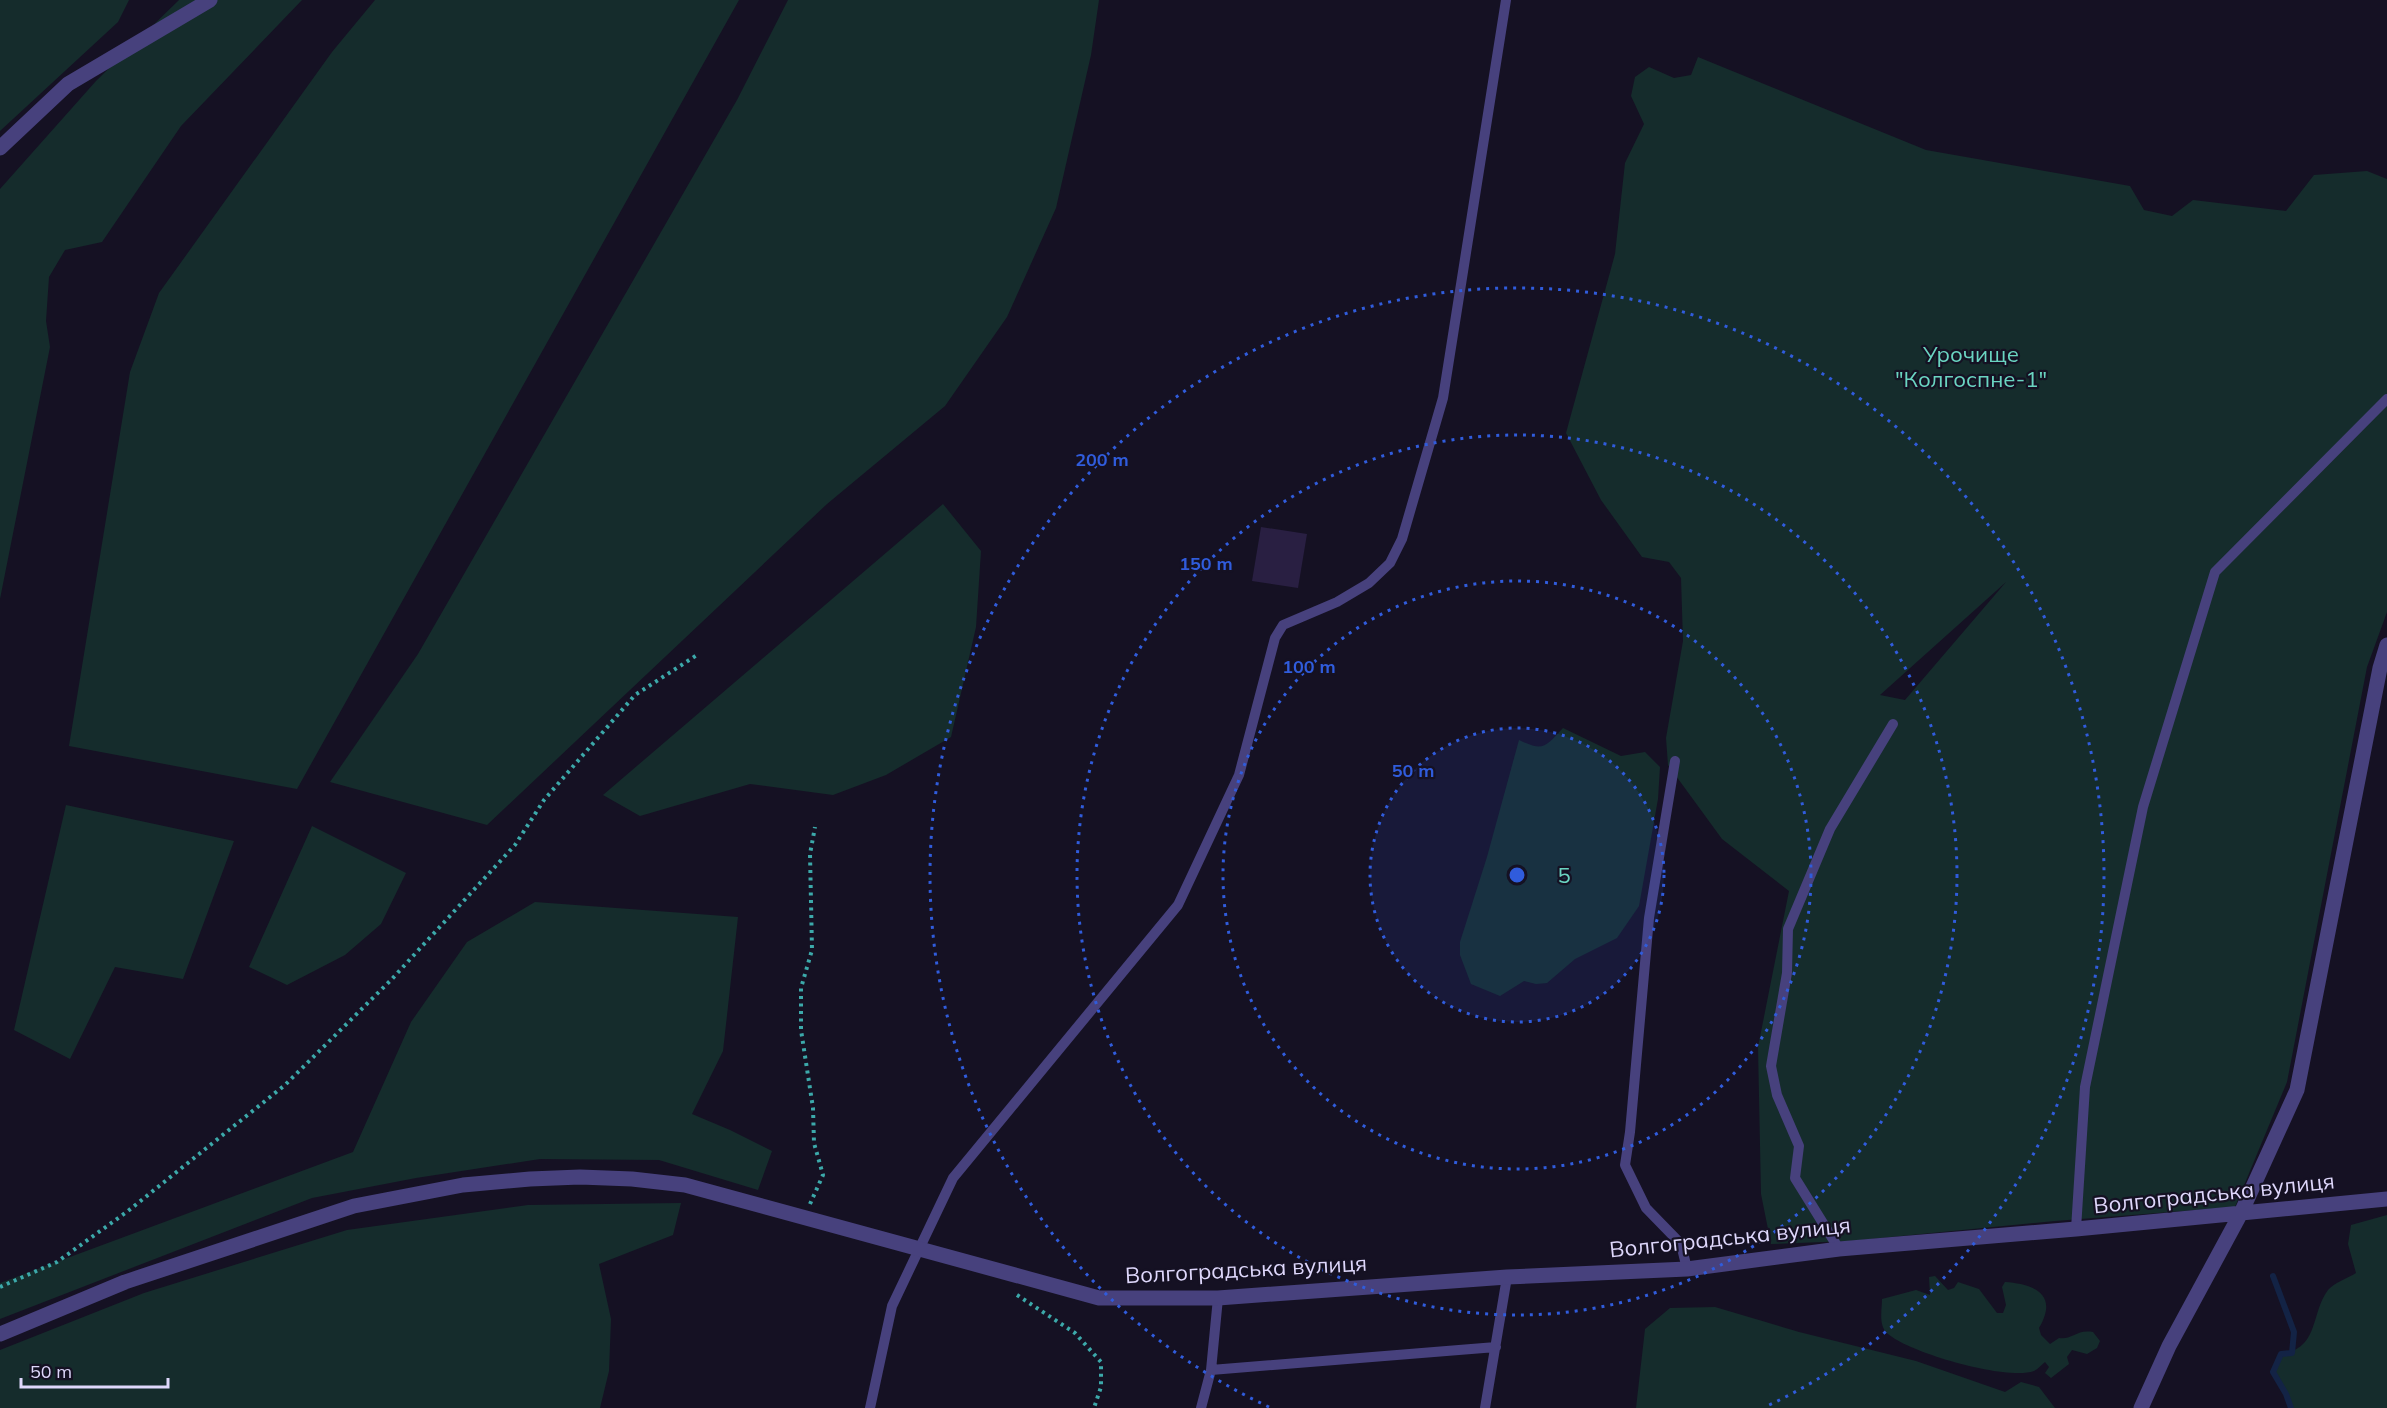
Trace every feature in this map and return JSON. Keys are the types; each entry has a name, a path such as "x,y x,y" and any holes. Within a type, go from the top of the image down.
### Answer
{"street":[{"path":"0,148 68,84 210,0"},
{"path":"2141,1408 2169,1346 2241,1213 2297,1090 2380,668 2387,645"},
{"name":"Волгоградська вулиця","path":"0,1334 125,1282 354,1206 463,1185 580,1177 632,1179 685,1185 1099,1298 1218,1298 1507,1276 1687,1269 1839,1249 2387,1199"}],"lane":[{"path":"870,1408 892,1306 953,1178 1178,904 1239,775 1275,638 1282,625 1337,602 1369,583 1390,563 1402,539 1443,398 1506,0"},
{"path":"2076,1229 2085,1087 2138,830 2146,796 2215,572 2387,399"},
{"path":"1839,1249 1795,1178 1799,1146 1777,1095 1771,1066 1787,973 1788,929 1830,829 1893,724"},
{"path":"1676,761 1649,918 1625,1165 1646,1208 1681,1244 1687,1269"},
{"path":"1484,1408 1507,1276"},
{"path":"1201,1408 1211,1370 1218,1298"},
{"path":"1211,1370 1496,1347"}],"path":[{"path":"0,1287 57,1262 136,1204 285,1085 391,980 515,844 543,800 635,695 697,655"},
{"path":"801,1217 813,1201 823,1175 814,1143 813,1108 801,1030 801,988 812,951 810,854 815,827"},
{"path":"1011,1290 1076,1333 1101,1362 1101,1387 1094,1408"}],"green space":[{"path":"0,0 129,0 118,22 0,131"},
{"path":"179,0 302,0 181,126 102,242 65,250 49,277 46,321 50,347 0,599 0,189 96,81"},
{"path":"375,0 739,0 297,789 69,746 130,372 159,293 332,52"},
{"path":"788,0 1099,0 1091,55 1056,208 1007,317 945,406 827,504 487,825 330,782 418,654 737,100"},
{"name":"Урочище \"Колгоспне-1\"","path":"1698,57 1926,150 2130,186 2144,210 2172,216 2193,200 2286,211 2314,175 2367,171 2387,179 2387,612 2367,667 2287,1082 2235,1207 2055,1221 1850,1241 1771,1244 1761,1194 1758,1047 1789,891 1722,839 1668,765 1666,738 1683,641 1681,578 1669,562 1642,557 1601,500 1566,433 1615,254 1625,163 1644,124 1631,96 1635,77 1649,67 1674,78 1691,75","holes":["2006,582 1905,700 1880,695"]},
{"path":"943,504 981,551 976,627 951,737 886,775 833,795 750,784 640,816 603,795"},
{"name":"5","path":"1563,728 1621,756 1645,752 1660,767 1658,799 1639,906 1617,938 1575,959 1547,983 1536,984 1524,981 1500,996 1471,984 1460,955 1460,942 1487,857 1519,740 1534,746 1544,746"},
{"path":"66,805 234,841 183,979 115,967 70,1059 14,1030"},
{"path":"312,826 406,873 381,924 345,955 287,985 249,967"},
{"path":"535,902 738,917 723,1051 692,1114 772,1151 758,1190 659,1160 540,1159 416,1178 312,1198 0,1319 0,1283 353,1152 411,1022 467,942"},
{"path":"681,1203 673,1235 599,1264 611,1319 609,1371 600,1408 0,1408 0,1350 144,1293 347,1230 528,1205"},
{"path":"2387,1215 2387,1408 2291,1408 2273,1372 2281,1354 2293,1351 2302,1345 2312,1329 2322,1299 2328,1290 2356,1273 2348,1244 2351,1225"},
{"path":"1935,1276 1948,1290 1954,1288 1958,1282 1979,1289 1997,1313 2003,1313 2006,1305 2002,1287 2005,1282 2034,1288 2045,1299 2046,1307 2039,1328 2041,1335 2050,1344 2059,1338 2087,1331 2093,1332 2100,1341 2097,1348 2087,1354 2072,1350 2067,1357 2069,1364 2051,1378 2045,1373 2049,1367 2045,1362 2034,1371 2003,1372 1959,1363 1916,1349 1885,1331 1881,1318 1882,1299 1916,1290 1930,1295 1929,1277"},
{"path":"1715,1307 1799,1332 1916,1361 2005,1392 2021,1382 2039,1387 2055,1408 1636,1408 1645,1329 1670,1308"}],"building":[{"path":"1261,527 1307,534 1298,588 1252,581"}],"waterway":[{"path":"2273,1276 2294,1332 2292,1353 2281,1354 2273,1372 2291,1408"}]}
